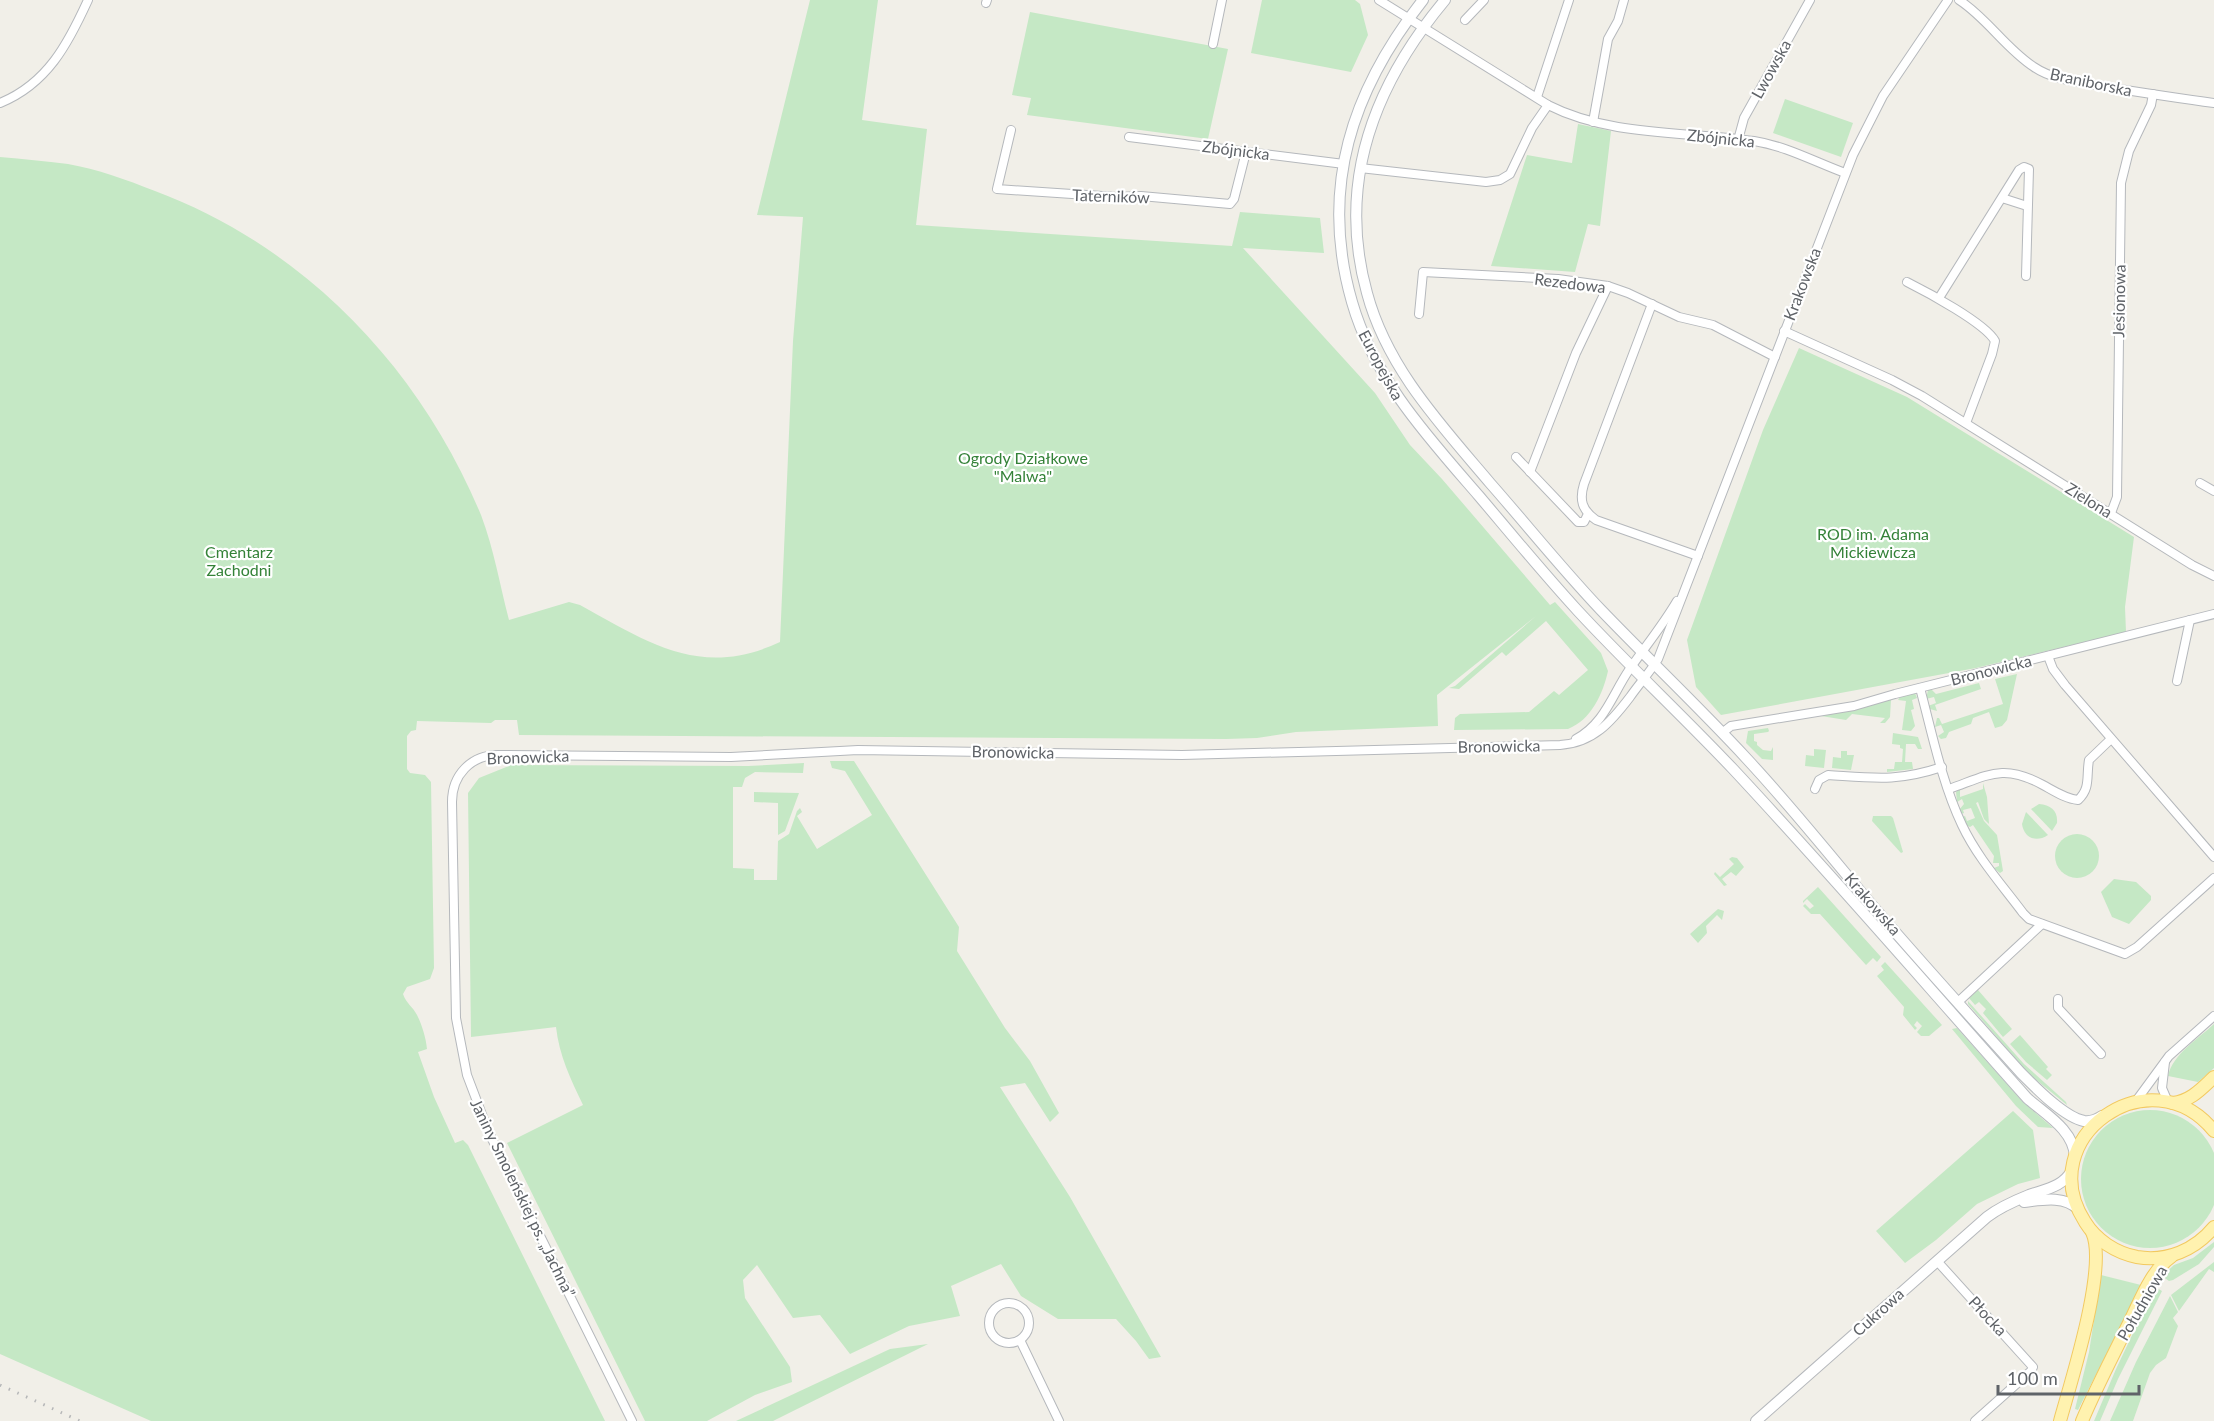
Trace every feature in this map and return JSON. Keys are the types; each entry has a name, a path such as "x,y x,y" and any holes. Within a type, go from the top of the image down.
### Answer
{"main road":[{"name":"Europejska","path":"1423,0 1382,58 1368,85 1354,123 1344,164 1340,223 1345,271 1352,303 1361,328 1385,378 1419,425 1553,583 1632,666"},
{"name":"Europejska","path":"1445,0 1400,62 1384,91 1370,128 1360,168 1356,221 1362,274 1376,321 1398,366 1447,432 1565,571 1643,652"},
{"name":"Krakowska","path":"1643,652 1807,825 1867,899 2021,1073 2053,1102 2083,1121 2096,1120 2103,1116"},
{"name":"Krakowska","path":"1632,666 1747,784 2027,1098 2065,1131 2074,1146 2075,1157"},
{"path":"2060,1421 2080,1346 2096,1270 2097,1247 2078,1209 2072,1189 2075,1157 2086,1133 2103,1116 2136,1101 2170,1102 2189,1098 2214,1077"},
{"path":"2170,1102 2193,1112 2214,1131"},
{"name":"Cukrowa","path":"1756,1421 1987,1217 2003,1207 2057,1185 2065,1180 2072,1170"},
{"name":"Cukrowa","path":"2003,1207 2032,1201 2055,1200 2067,1202 2078,1209"},
{"path":"2091,1231 2106,1244 2130,1255 2150,1258 2176,1254 2199,1242 2214,1227"},
{"name":"Południowa","path":"2082,1421 2150,1282 2164,1263 2176,1254"}],"street":[{"path":"0,103 22,91 48,70 65,48 88,0"},
{"path":"1213,44 1222,0"},
{"name":"Zbójnicka","path":"1378,0 1548,105 1572,117 1651,131 1769,144 1845,173"},
{"path":"1465,20 1484,0"},
{"path":"1537,98 1569,0"},
{"path":"1593,122 1608,39 1618,21 1624,0"},
{"name":"Lwowska","path":"1738,140 1744,118 1810,0"},
{"name":"Krakowska","path":"1644,678 1655,664 1669,635 1687,583 1859,140 1883,96 1948,0"},
{"name":"Braniborska","path":"1959,0 2037,69 2057,77 2084,83 2214,102"},
{"name":"Jesionowa","path":"2111,513 2117,497 2121,183 2129,151 2151,105 2153,94"},
{"path":"1360,168 1486,182 1506,178 1513,169 1532,128 1548,105"},
{"name":"Taterników","path":"1011,130 997,189 1117,197 1141,196 1230,204 1234,199 1246,152"},
{"name":"Zbójnicka","path":"1129,137 1344,164"},
{"path":"1939,298 2019,170 2026,167 2029,169 2026,276"},
{"path":"2002,198 2027,206"},
{"name":"Rezedowa","path":"1419,314 1423,272 1558,279 1608,286 1690,321 1713,325 1775,357"},
{"path":"1907,282 1939,298 1995,341 1966,423"},
{"path":"1530,472 1576,353 1608,286"},
{"path":"1652,304 1581,492 1581,502 1588,514 1596,519 1698,556"},
{"name":"Zielona","path":"1784,332 1892,380 2214,576"},
{"path":"1516,457 1578,522 1584,522 1588,514"},
{"path":"2200,483 2214,491"},
{"name":"Krakowska","path":"1632,666 1665,621 1687,583"},
{"name":"Bronowicka","path":"1722,733 1731,726 1854,706 2214,614"},
{"path":"2177,681 2190,620"},
{"path":"2048,656 2053,669 2214,857"},
{"name":"Bronowicka","path":"1549,745 1576,739 1593,727 1607,710 1632,666"},
{"name":"Bronowicka","path":"478,758 514,754 731,757 847,750 1182,755 1549,745 1576,742 1601,731 1615,717 1644,678"},
{"path":"1920,688 1942,767 1962,826 1979,854 2022,913 2029,919 2125,954 2137,947 2214,878"},
{"path":"1949,789 1993,773 2009,772 2029,778 2070,799 2078,800 2085,794 2089,781 2090,760 2111,739"},
{"name":"Janiny Smoleńskiej ps. „Jachna”","path":"478,758 466,766 459,775 452,797 454,992 461,1052 475,1100 489,1132 632,1421"},
{"path":"1815,789 1819,780 1828,775 1890,779 1942,767"},
{"path":"1958,1002 2042,924"},
{"path":"2058,999 2058,1008 2101,1054"},
{"path":"2136,1101 2169,1056 2214,1016"},
{"path":"2169,1056 2165,1062 2162,1082 2163,1092 2170,1102"},
{"name":"Płocka","path":"1937,1261 2033,1367 1975,1421"},
{"path":"1005,1303 1016,1304 1027,1314 1029,1328 1020,1340 1003,1343 992,1333 990,1318 998,1306 1005,1303"},
{"path":"1020,1340 1059,1421"}],"green space":[{"path":"810,0 878,0 862,120 927,129 916,225 1232,246 1240,212 1320,218 1324,253 1243,248 1375,393 1410,445 1550,605 1555,602 1601,653 1608,671 1595,705 1583,719 1568,729 1454,730 1455,718 1460,714 1529,712 1554,691 1559,695 1588,670 1546,621 1506,656 1502,652 1459,689 1449,688 1455,686 1536,616 1437,695 1438,726 1296,732 1257,738 1226,739 519,735 517,720 495,720 491,723 417,721 416,730 411,731 407,736 407,769 410,773 425,775 431,782 434,968 430,979 407,987 403,994 417,1015 425,1036 427,1049 418,1052 434,1097 455,1143 463,1140 468,1145 605,1421 151,1421 0,1354 0,157 79,166 155,191 210,215 261,245 308,279 351,319 391,363 425,410 456,461 486,528 509,620 569,602 580,605 629,632 676,652 700,657 725,657 752,653 780,642 793,341 803,217 757,215"},
{"path":"1262,0 1355,0 1360,4 1368,35 1351,72 1251,53"},
{"path":"1030,12 1228,49 1208,139 1027,115 1031,98 1012,95"},
{"path":"1785,99 1853,123 1841,157 1773,133"},
{"path":"1578,124 1611,131 1600,226 1588,224 1575,272 1491,266 1527,155 1572,163"},
{"name":"ROD im. Adama Mickiewicza","path":"1799,348 1907,397 2134,537 2125,607 2126,632 1976,668 1721,715 1696,687 1687,640 1763,430"},
{"path":"2017,674 2007,720 2002,726 1995,728 1989,712 1973,718 1971,724 1949,732 1946,738 1941,739 1938,736 1944,732 1941,725 1935,727 1937,718 1942,724 2003,704 1995,679"},
{"path":"1979,683 1981,689 1935,705 1937,711 1928,706 1936,703 1934,697 1926,699 1928,690 1931,689 1936,694"},
{"path":"1915,693 1917,698 1912,700 1914,709 1911,710 1915,726 1911,731 1902,730 1906,701 1898,700 1903,695"},
{"path":"1891,699 1890,717 1885,723 1880,723 1885,718 1852,714 1846,720 1821,716 1864,707"},
{"path":"1768,728 1768,732 1754,734 1754,741 1763,750 1771,751 1773,747 1773,760 1762,759 1746,743 1748,731"},
{"path":"1893,733 1918,737 1922,749 1918,749 1915,744 1906,744 1905,762 1912,762 1913,769 1887,772 1887,769 1894,769 1895,762 1902,762 1903,749 1900,745 1892,744"},
{"path":"1814,749 1826,750 1824,768 1805,766 1806,755 1814,756"},
{"path":"1841,751 1847,751 1847,755 1854,755 1851,770 1832,768 1833,757 1841,758"},
{"path":"830,761 854,761 959,927 957,951 1005,1028 1030,1061 1059,1113 1050,1122 1025,1083 1000,1087 1070,1197 1161,1357 1149,1359 1116,1319 1058,1319 1021,1296 1001,1264 951,1286 960,1316 909,1326 850,1354 820,1315 793,1318 757,1265 743,1280 745,1298 790,1367 792,1382 755,1395 707,1421 645,1421 507,1143 583,1105 563,1057 556,1027 471,1037 468,793 479,778 511,765 748,766 804,763 803,773 755,772 745,778 742,787 733,787 733,868 754,869 754,880 777,880 778,841 789,834 800,808 802,812 797,816 817,849 872,815 845,771 832,768"},
{"path":"1983,783 1987,797 1989,824 1984,819 1978,802 1976,803 1984,821 1997,835 2003,871 2000,873 1994,868 1999,866 1999,863 1993,863 1994,856 1973,825 1970,827 1966,825 1962,817 1965,816 1967,821 1975,818 1971,808 1963,810 1964,813 1961,814 1959,810 1964,804 1962,799 1957,802 1956,792 1960,789 1960,797 1983,789"},
{"path":"754,792 799,793 785,831 778,835 778,803 754,802"},
{"path":"2039,804 2050,807 2055,812 2057,823 2052,831 2031,809"},
{"path":"2026,812 2048,835 2035,839 2025,833 2022,824"},
{"path":"1873,816 1893,818 1903,852 1901,853 1872,821"},
{"path":"2077,834 2092,841 2099,856 2092,871 2077,878 2062,871 2055,856 2062,841"},
{"path":"1737,858 1744,867 1736,876 1731,872 1722,879 1727,885 1724,886 1714,874 1715,872 1720,877 1734,864 1729,859"},
{"path":"2114,879 2136,882 2151,896 2151,900 2129,924 2112,917 2101,892"},
{"path":"1818,887 1881,957 1877,962 1873,958 1866,965 1820,914 1811,914 1803,906 1805,904 1810,909 1814,906 1807,899 1803,903 1803,901"},
{"path":"1718,909 1724,911 1722,920 1717,915 1706,926 1707,933 1698,943 1690,934"},
{"path":"1885,962 1942,1025 1929,1036 1921,1036 1917,1032 1922,1026 1917,1021 1914,1025 1917,1028 1915,1030 1903,1015 1904,1007 1877,976 1884,970 1881,966"},
{"path":"1978,990 2012,1029 2003,1037 1983,1013 1986,1009 1979,1002 1975,1005 1969,998"},
{"path":"1968,1001 2024,1064 2067,1105 2029,1074 1968,1004"},
{"path":"2214,1024 2214,1068 2198,1082 2168,1076 2181,1054"},
{"path":"1957,1028 2021,1100 2053,1128 2038,1127 2016,1106 1952,1029"},
{"path":"2020,1035 2048,1067 2046,1069 2052,1075 2047,1080 2010,1044"},
{"path":"2150,1110 2177,1115 2189,1121 2199,1130 2208,1140 2214,1152 2219,1179 2214,1206 2208,1218 2199,1228 2189,1237 2177,1243 2150,1248 2123,1243 2111,1237 2101,1228 2092,1218 2086,1206 2081,1179 2086,1152 2092,1140 2101,1130 2111,1121 2123,1115"},
{"path":"2013,1111 2033,1130 2040,1178 2018,1184 1977,1204 1936,1240 1905,1263 1876,1231"},
{"path":"2214,1242 2214,1247 2199,1264 2173,1280 2169,1281 2162,1276 2174,1265 2193,1258"},
{"path":"2214,1262 2214,1272 2209,1269 2179,1311 2171,1295"},
{"path":"2101,1275 2141,1285 2078,1410 2075,1409 2089,1352"},
{"path":"2155,1287 2162,1291 2118,1379 2100,1421 2094,1421 2116,1369"},
{"path":"2170,1296 2178,1312 2173,1318 2178,1326 2166,1358 2150,1373 2133,1421 2110,1421 2136,1362"},
{"path":"928,1344 773,1421 736,1421 890,1349"}],"railway":[{"path":"0,1385 80,1421"}],"park label":[{"name":"Ogrody Działkowe \"Malwa\"","path":"1023,467"},
{"name":"Cmentarz Zachodni","path":"239,561"}]}
